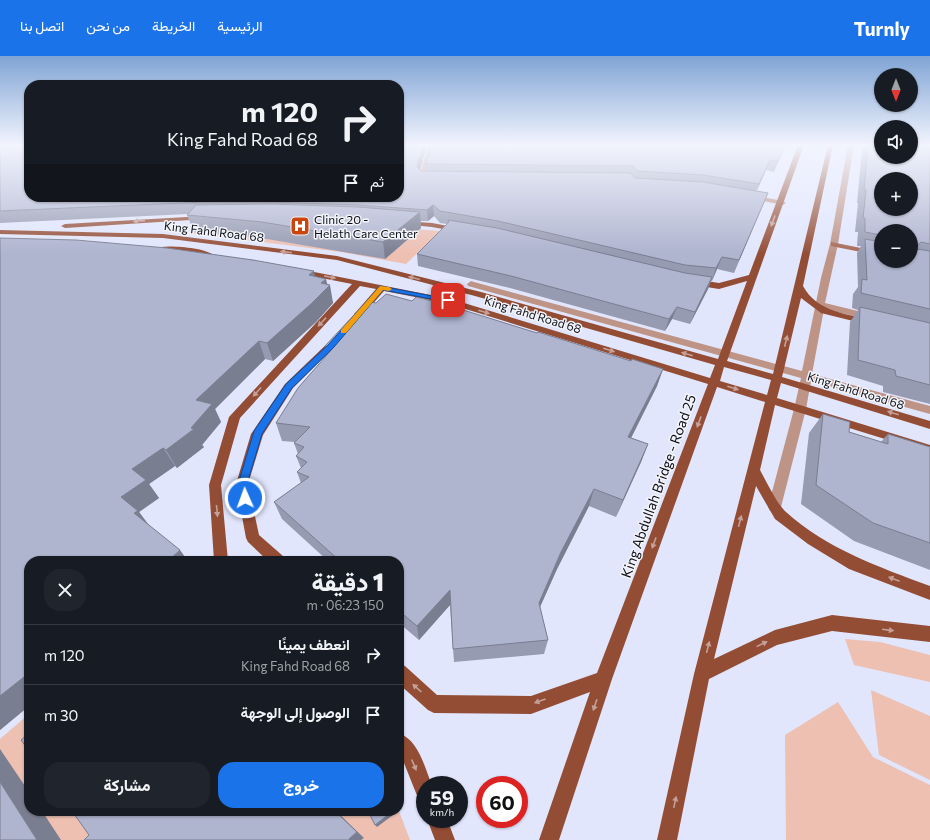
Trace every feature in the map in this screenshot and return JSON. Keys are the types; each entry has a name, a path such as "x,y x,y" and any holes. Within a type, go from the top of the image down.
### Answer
{"main road":[{"name":"King Abdullah Bridge - Road 25","path":"549,840 604,679 788,182"},
{"path":"667,840 702,674 788,334 822,182"},
{"path":"11,231 82,225 212,218"},
{"path":"396,222 432,225 471,231"},
{"name":"King Fahd Road 68","path":"0,232 11,231 163,236 336,258 478,294 804,387 930,425"},
{"path":"834,244 874,253"},
{"name":"King Fahd Road 68","path":"154,248 186,250 216,256"},
{"name":"King Fahd Road 68","path":"293,270 448,300 930,449"},
{"path":"689,282 719,286 753,277"},
{"path":"222,556 215,485 235,417 358,283"},
{"path":"798,285 805,298 824,312 877,322"},
{"path":"352,323 382,288"},
{"path":"273,556 253,538 242,484 258,434 289,386 342,334"},
{"path":"753,470 780,515 813,540 854,564 930,593"},
{"path":"702,674 775,638 832,623 930,634"},
{"path":"404,677 434,704 531,705 604,679"},
{"path":"404,747 409,752 419,776"},
{"path":"440,828 445,840"}],"street":[{"path":"775,507 800,409 820,305 834,244 845,182"},
{"path":"745,196 783,202"},
{"path":"471,284 930,410"},
{"path":"820,305 877,322"}],"shaded area":[{"path":"200,223 360,225 440,231 406,264 341,252 190,233"},
{"path":"845,639 880,642 930,655 930,682 854,665"},
{"path":"871,690 930,716 930,780 879,755"},
{"path":"838,702 873,757 930,785 930,840 786,840 785,735"},
{"path":"24,718 24,816 401,816 410,840 0,840 0,739"}],"building":[{"path":"0,182 24,182 24,202 205,202 0,211"},
{"path":"404,182 696,182 768,193 739,260 722,257 716,268 685,265 498,221 440,211 433,205 427,210 358,205 272,202 404,202"},
{"path":"744,182 760,182 759,184"},
{"path":"865,182 874,182 874,216 918,216 918,182 930,182 930,244 921,242 918,245 918,224 874,224 874,234 865,232 865,218 863,218 866,190 864,190"},
{"path":"271,204 358,207 420,212 383,242 262,222 187,215 196,205"},
{"path":"448,220 497,228 685,273 712,277 695,312 677,307 669,319 511,276 417,254 449,222"},
{"path":"0,238 76,240 167,248 253,260 314,271 309,275 326,279 321,283 330,285 311,304 267,343 259,341 196,400 212,404 191,428 194,429 166,450 163,448 132,469 146,480 121,497 138,511 134,513 180,550 173,556 24,556 24,677 0,696"},
{"path":"865,239 874,241 874,268 918,268 918,249 930,251 930,309 861,293 862,279 867,280"},
{"path":"386,294 412,301 416,297 461,308 460,309 537,333 538,332 631,361 632,359 663,369 628,437 648,444 623,500 594,489 561,552 539,603 548,640 453,649 450,590 417,626 404,615 404,556 334,556 274,502 309,477 297,472 307,462 296,456 304,447 294,443 310,427 276,423 298,388 333,348 325,346 367,301 376,303"},
{"path":"860,307 930,323 930,385 896,376 895,370 858,360"},
{"path":"823,414 850,422 849,432 888,444 888,434 930,447 930,543 873,523 816,485"},
{"path":"24,737 24,744 21,740"},
{"path":"0,782 37,840 0,840"},
{"path":"76,816 340,816 357,832 349,839 350,840 84,840 89,835"},
{"path":"370,816 387,816 375,825"}],"slow traffic":[{"path":"344,331 382,288 389,289"}],"place":[{"name":"Clinic 20 - Helath Care Center","path":"300,226"}],"route":[{"path":"245,498 242,484 258,434 289,386 331,346 382,288 448,300"}]}
